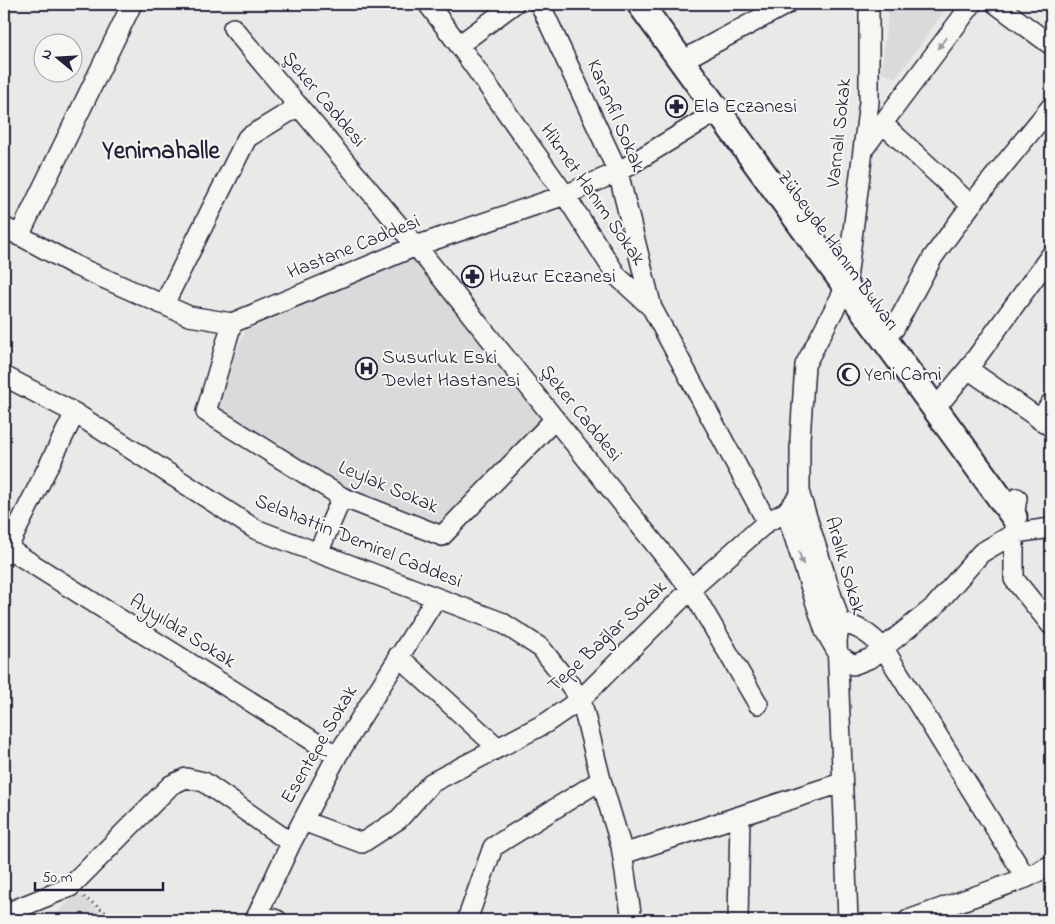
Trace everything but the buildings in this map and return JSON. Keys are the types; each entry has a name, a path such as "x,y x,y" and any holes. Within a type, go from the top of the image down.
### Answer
{"main road":[{"path":"640,4 718,111 847,276 1015,516"},
{"name":"Zübeyde Hanım Bulvarı","path":"657,4 694,54 847,276 894,329 944,398 1015,516"}],"street":[{"path":"132,4 12,231 76,266 190,316 232,323"},
{"name":"Hikmet Hanım Sokak","path":"428,4 565,195 617,276 652,308 768,522"},
{"path":"459,45 514,4"},
{"name":"Karanfil Sokak","path":"540,4 618,172 652,308"},
{"path":"694,54 787,4"},
{"name":"Varnalı Sokak","path":"847,276 869,102 869,4"},
{"path":"863,150 972,4"},
{"path":"996,4 1051,45"},
{"name":"Şeker Caddesi","path":"233,28 416,246 691,589 758,704"},
{"path":"164,304 247,138 298,106"},
{"path":"894,329 933,257 971,205 1051,107"},
{"name":"Hastane Caddesi","path":"232,323 416,246 565,195 618,172 718,111"},
{"path":"882,123 971,205"},
{"path":"944,398 968,369 1051,255"},
{"name":"Aralık Sokak","path":"847,276 804,365 800,440 800,495 840,622 837,640 841,783 848,920"},
{"name":"Leylak Sokak","path":"232,323 206,412 342,497 442,536 555,419"},
{"path":"968,369 1046,423 1051,403"},
{"name":"Selahattin Demirel Caddesi","path":"4,376 75,413 254,530 501,622 541,648 582,699"},
{"path":"5,550 75,413"},
{"name":"Tepe Bağlar Sokak","path":"303,821 362,843 399,819 431,783 546,723 582,699 691,589 768,522 786,512 800,495"},
{"path":"318,553 342,497"},
{"path":"786,512 825,632 838,655 853,665 871,658 934,607 1015,516"},
{"path":"1015,516 1051,528"},
{"path":"1015,516 1014,579 1051,625"},
{"name":"Ayyıldız Sokak","path":"5,550 337,756"},
{"name":"Esentepe Sokak","path":"256,917 291,843 337,756 436,598"},
{"path":"840,622 855,626 872,636 884,648 1026,878"},
{"path":"398,656 498,748"},
{"path":"582,699 601,780 622,854 632,920"},
{"path":"4,914 70,887 171,785 186,778 204,782 291,843"},
{"path":"466,920 493,847 601,780"},
{"path":"622,854 841,783"},
{"path":"738,920 740,816"},
{"path":"908,920 1026,878 1051,865"},
{"path":"256,917 277,920"}],"path":[{"path":"70,887 116,920"}],"shaded area":[{"path":"889,4 950,4 896,78 881,73"},
{"name":"Susurluk Eski Devlet Hastanesi","path":"413,254 544,421 440,528 347,490 213,407 245,331"},
{"path":"78,893 109,920 49,920"}],"place":[{"name":"Ela Eczanesi","path":"677,107"},
{"name":"Huzur Eczanesi","path":"473,277"},
{"name":"Susurluk Eski Devlet Hastanesi","path":"366,369"},
{"name":"Yeni Cami","path":"848,375"}],"district":[{"name":"Yenimahalle","path":"161,152"}]}
